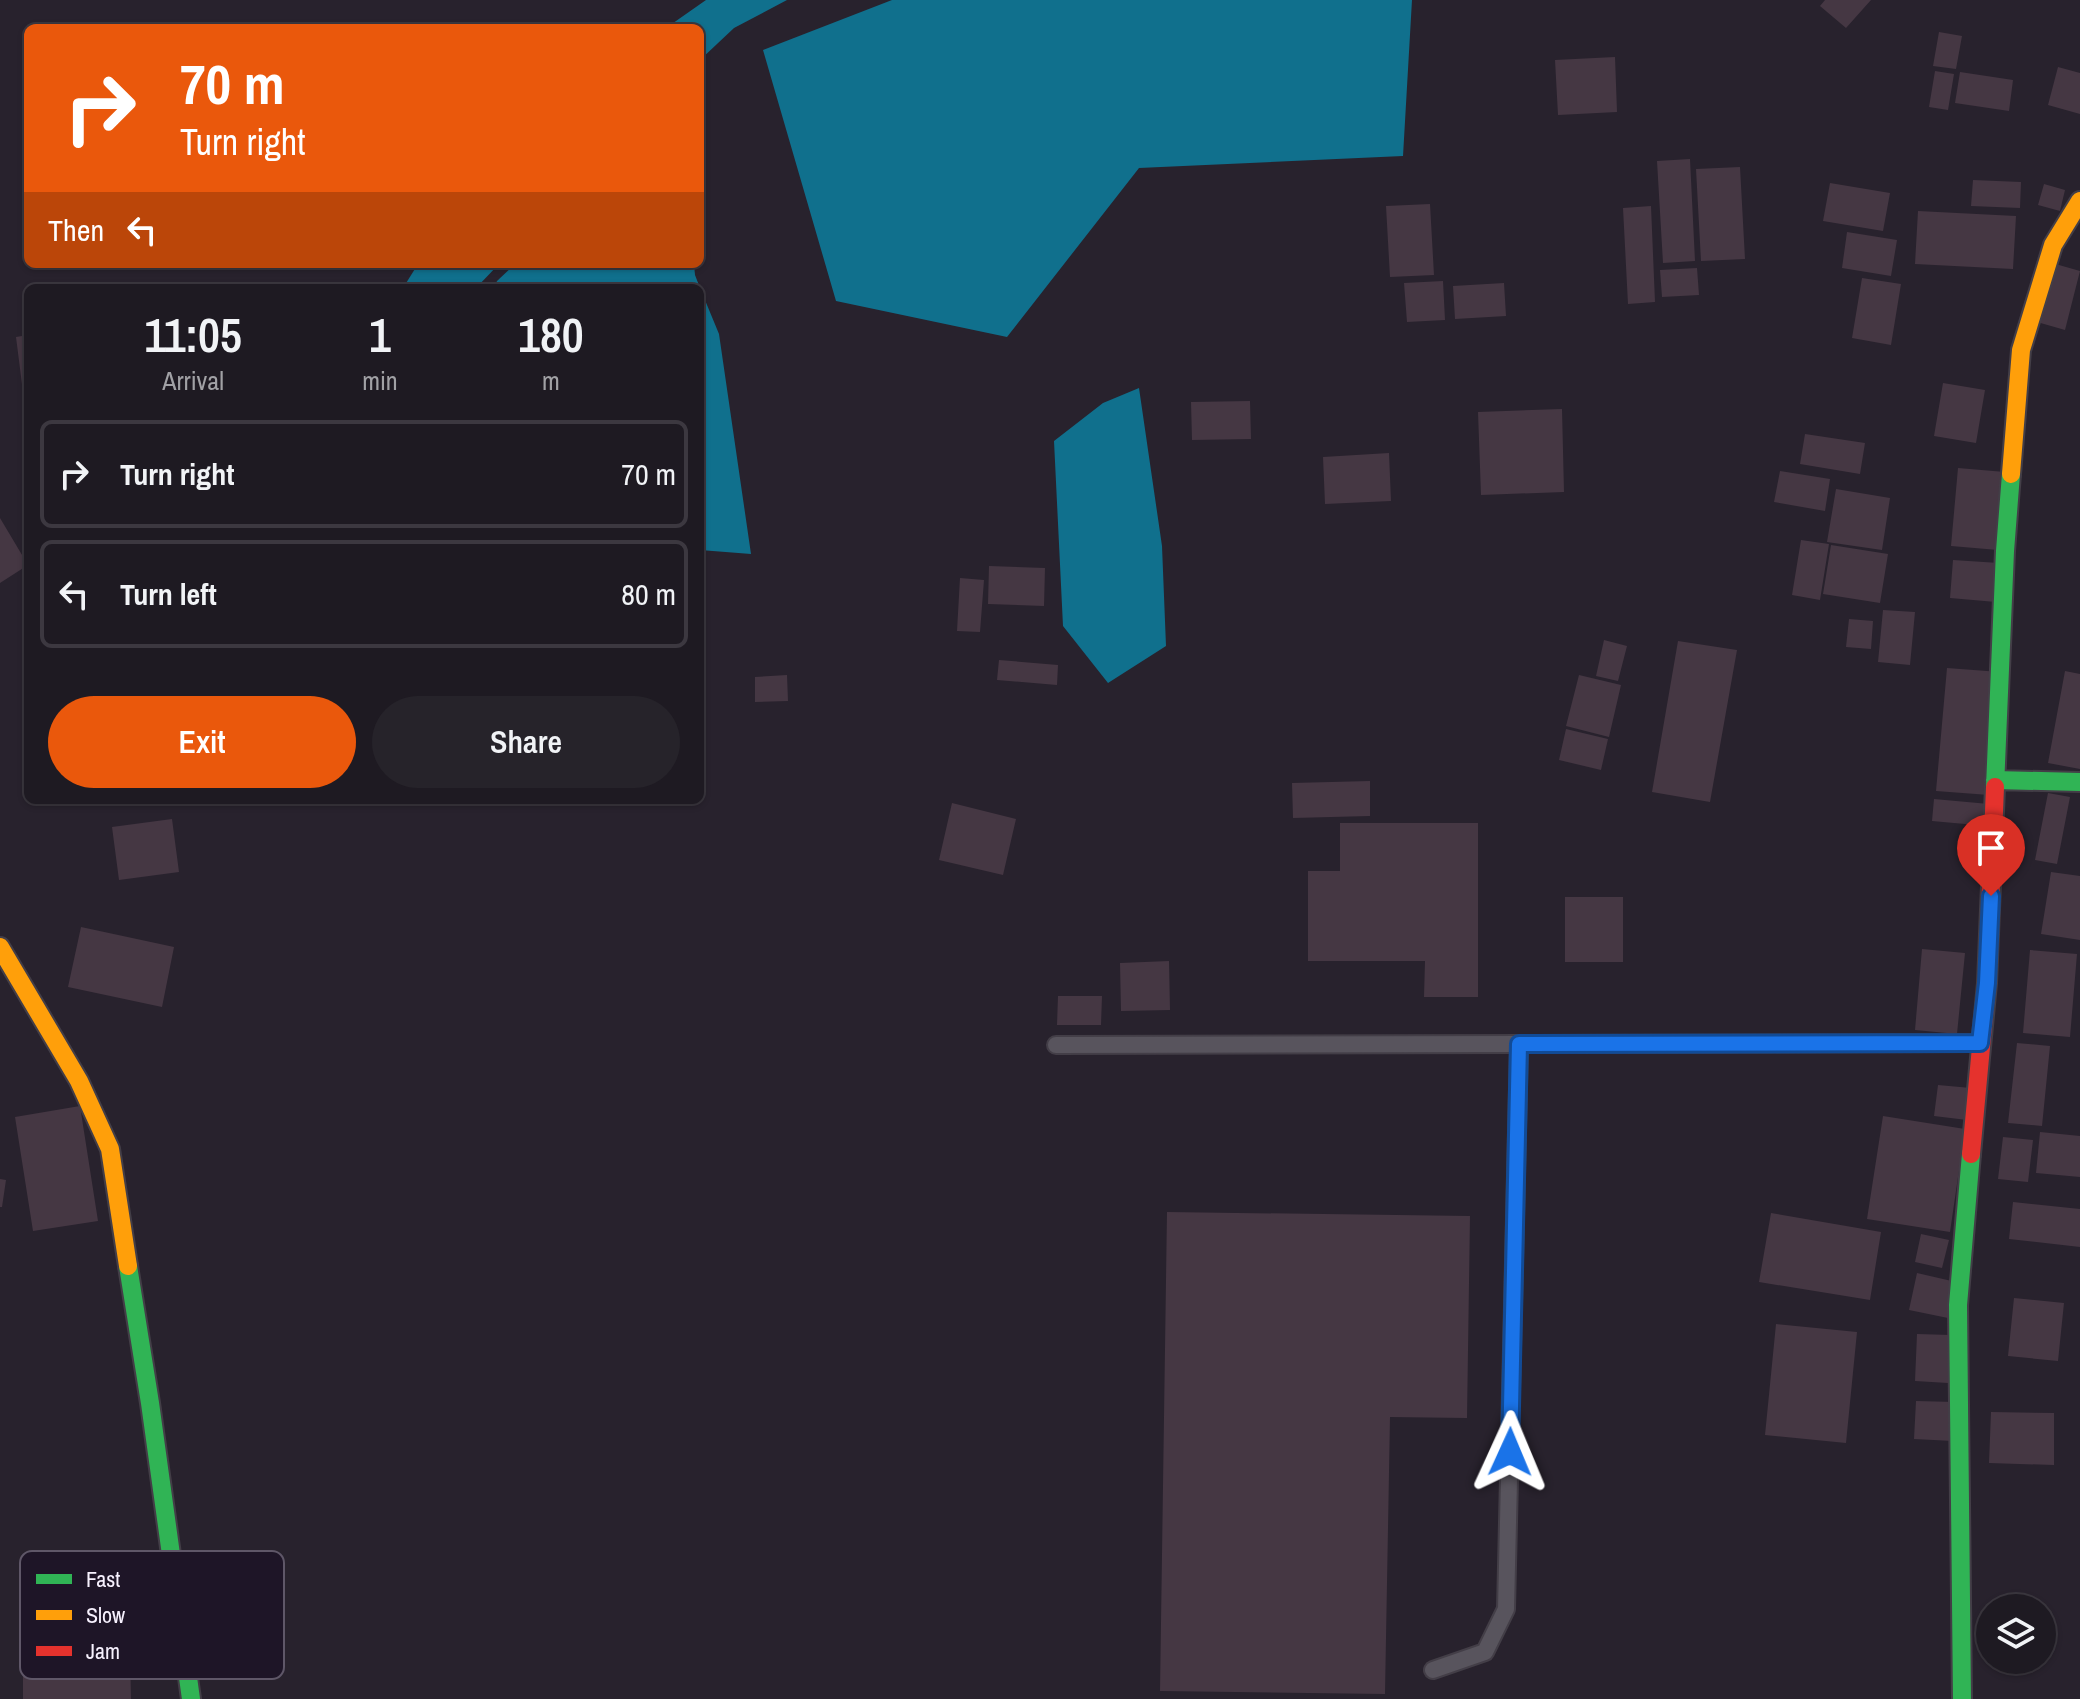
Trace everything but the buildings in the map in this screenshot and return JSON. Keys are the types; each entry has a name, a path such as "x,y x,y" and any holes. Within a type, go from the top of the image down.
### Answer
{"street":[{"path":"1962,1699 1958,1305 1987,983 2005,551 2021,350 2053,245 2080,201"},
{"path":"1995,780 2080,782"},
{"path":"0,947 79,1081 110,1149 170,1551"},
{"path":"187,1679 191,1699"}],"lane":[{"path":"1056,1045 1980,1043"},
{"path":"1433,1670 1485,1652 1506,1609 1519,1044"}],"water":[{"path":"706,0 787,0 734,28 704,56 704,24 672,24"},
{"path":"892,0 1412,0 1403,156 1139,168 1007,337 836,301 763,50"},
{"path":"416,268 495,268 480,284 406,284"},
{"path":"511,268 694,268 698,284 496,284"},
{"path":"704,298 719,334 751,554 704,550"},
{"path":"1139,388 1162,546 1166,646 1108,683 1063,626 1054,441 1103,403"}],"traffic: fast":[{"path":"1995,787 2011,474"},
{"path":"1995,780 2080,782"},
{"path":"1962,1699 1958,1305 1971,1154"},
{"path":"128,1266 170,1551"},
{"path":"188,1679 191,1699"}],"traffic: slow":[{"path":"2011,474 2021,350 2053,245 2080,201"},
{"path":"0,947 79,1081 110,1149 128,1266"}],"traffic: jam":[{"path":"1971,1154 1987,983 1995,787"}],"route":[{"path":"1510,1452 1519,1044 1980,1043 1987,983 1991,896"}]}
